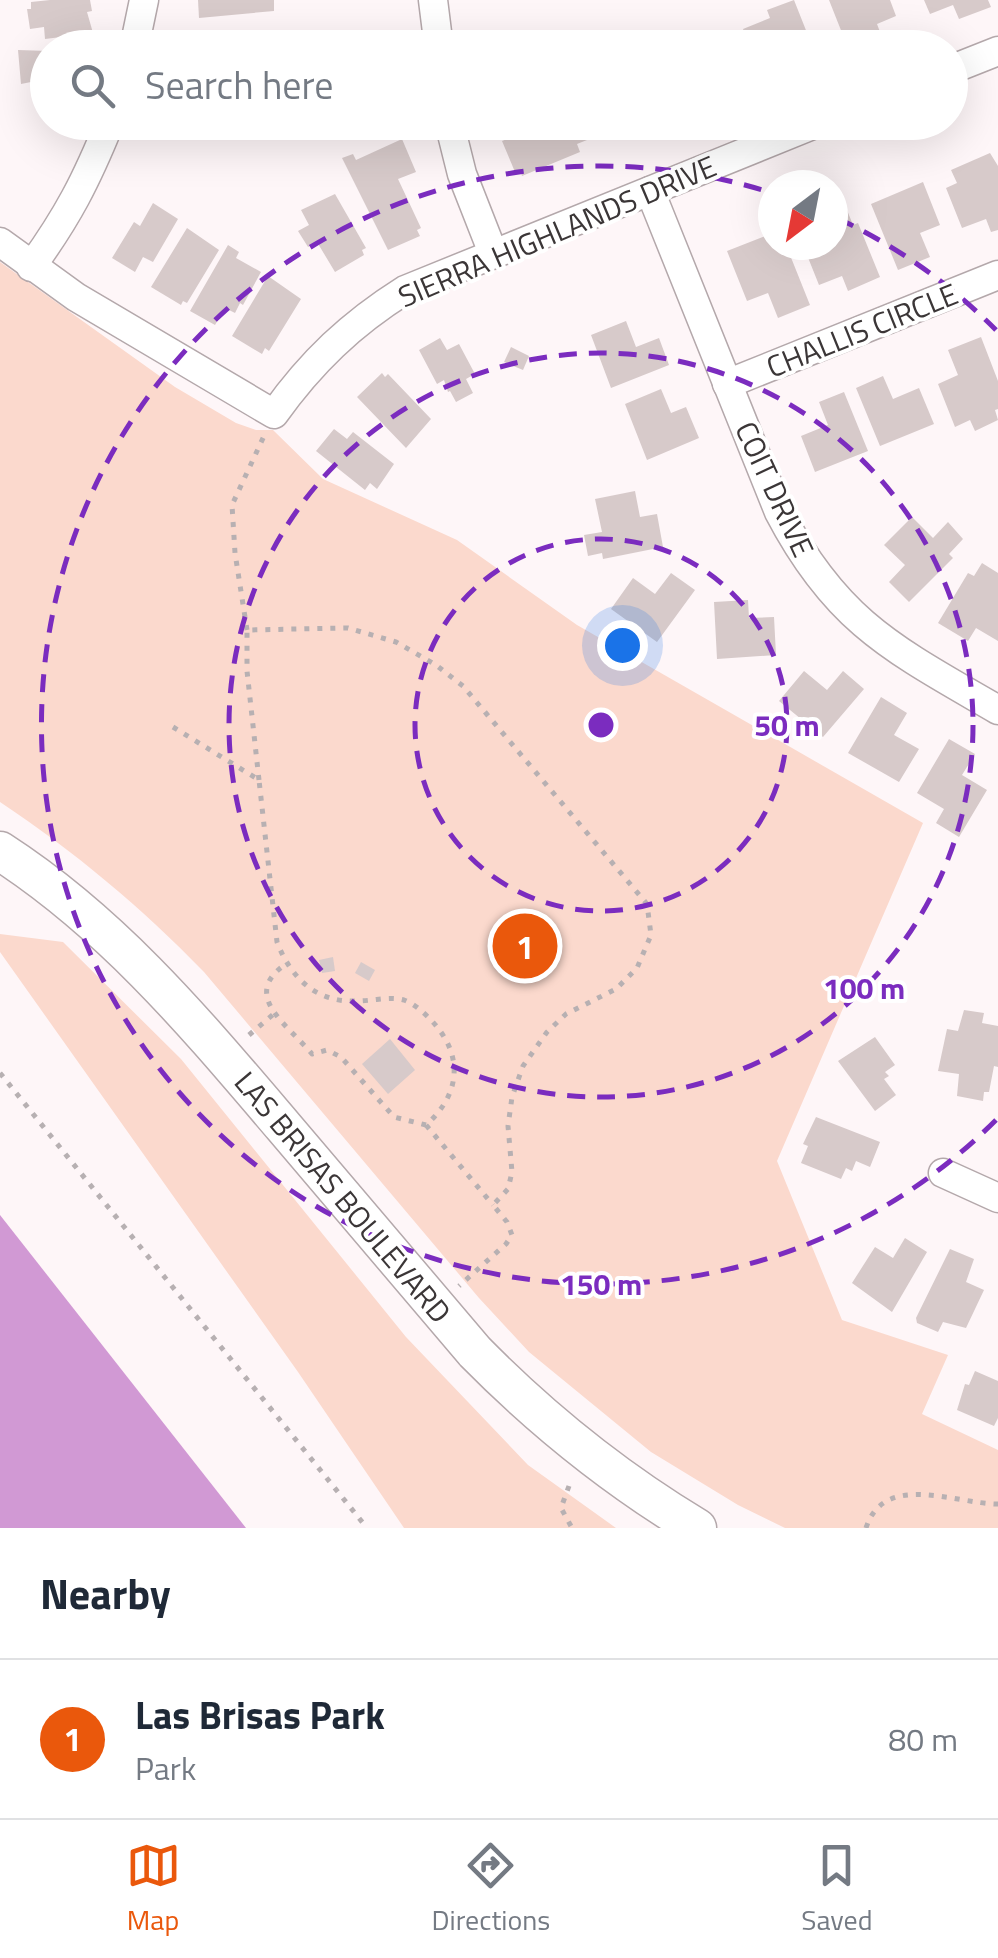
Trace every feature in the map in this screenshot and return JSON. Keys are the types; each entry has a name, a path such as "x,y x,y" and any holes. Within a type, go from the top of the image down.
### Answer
{"street":[{"path":"138,30 144,0"},
{"path":"433,0 437,30"},
{"path":"968,63 998,51"},
{"path":"31,267 77,199 102,140"},
{"path":"454,140 462,174 493,253"},
{"name":"SIERRA HIGHLANDS DRIVE","path":"274,414 301,376 333,342 367,314 406,290 776,140"},
{"name":"COIT DRIVE","path":"650,191 778,512 799,551 855,619 891,648 998,710"},
{"path":"0,242 31,267 274,414"},
{"name":"CHALLIS CIRCLE","path":"727,384 998,276"},
{"name":"LAS BRISAS BOULEVARD","path":"0,851 85,913 140,964 193,1020 475,1352 525,1403 637,1491 697,1528"},
{"path":"943,1173 998,1198"}],"path":[{"path":"274,414 232,506 235,553 248,630 247,671 277,942 286,964 310,990 330,999 404,1000 442,1030 455,1058 454,1083 445,1108 426,1125"},
{"path":"248,630 348,628 396,642 436,665 464,686 647,904 651,936 637,968 616,990 566,1014 546,1032 523,1066 508,1126 512,1172 508,1189 493,1205"},
{"path":"173,727 259,780"},
{"path":"286,964 269,976 264,988 266,1000 276,1012 312,1054 327,1050 341,1058 394,1118 426,1125 507,1222 512,1235 506,1244 457,1288"},
{"path":"250,1035 276,1012"},
{"path":"0,1073 368,1528"},
{"path":"570,1486 561,1508 572,1528"},
{"path":"866,1528 882,1504 898,1495 914,1493 998,1504"}],"shaded area":[{"path":"0,262 175,387 236,423 256,430 273,430 323,479 457,540 577,625 923,823 777,1161 842,1320 948,1355 922,1414 998,1450 998,1528 785,1528 738,1505 651,1452 529,1352 180,948 106,881 0,802"},
{"path":"0,934 63,942 181,1059 406,1337 528,1465 616,1528 404,1528 0,952"},
{"path":"0,1215 246,1528 0,1528"}],"building":[{"path":"90,0 92,11 87,12 92,30 30,29 27,9 31,9 31,2"},
{"path":"198,0 274,0 274,11 199,18"},
{"path":"794,0 806,30 743,30 770,18 767,10"},
{"path":"829,0 890,0 896,16 877,24 879,30 841,30"},
{"path":"924,0 988,0 991,7 959,19 953,5 930,14"},
{"path":"18,50 30,50 30,82 21,84"},
{"path":"402,140 416,172 398,179 421,228 417,230 420,236 388,250 342,158 353,154 356,160"},
{"path":"587,140 577,144 580,152 522,176 520,170 515,172 502,141"},
{"path":"990,153 998,166 998,230 991,232 986,219 962,228 946,188 957,183 951,170"},
{"path":"923,182 940,225 920,233 930,257 898,270 871,204"},
{"path":"335,194 366,248 362,250 364,255 335,272 317,242 308,247 298,231 309,225 301,210"},
{"path":"153,203 178,219 153,262 143,257 135,272 112,258 134,222 140,226"},
{"path":"848,212 853,225 858,223 880,277 848,291 842,276 819,285 809,260 848,260"},
{"path":"187,228 219,250 187,303 183,301 181,305 151,287"},
{"path":"758,239 758,260 792,260 810,305 778,318 768,293 747,301 727,251"},
{"path":"228,245 239,252 236,258 261,272 243,305 240,303 235,313 225,308 215,325 190,311"},
{"path":"268,276 301,299 269,351 265,348 262,354 232,336"},
{"path":"626,321 636,347 659,338 669,365 611,388 591,335"},
{"path":"981,337 998,381 998,420 975,431 970,420 955,427 938,384 958,375 948,350"},
{"path":"440,338 447,350 459,344 475,374 466,379 473,393 456,402 444,380 437,384 419,350"},
{"path":"511,347 529,356 523,370 504,362"},
{"path":"382,373 385,377 388,374 431,419 406,448 357,397"},
{"path":"883,376 893,399 919,388 934,424 880,446 856,388"},
{"path":"661,389 671,413 686,407 699,438 647,460 625,404"},
{"path":"844,392 868,451 815,472 801,436 828,425 819,402"},
{"path":"334,429 347,439 353,432 394,464 377,489 370,483 365,490 316,451"},
{"path":"635,491 640,517 657,514 663,547 603,559 602,553 588,556 584,535 602,532 595,499"},
{"path":"912,517 933,538 948,522 963,539 949,554 953,558 909,602 889,582 905,565 884,545"},
{"path":"982,563 998,573 998,641 976,628 968,641 938,623 968,573 974,576"},
{"path":"671,573 695,590 657,642 611,609 633,578 655,594"},
{"path":"748,600 749,618 774,617 776,655 717,659 714,602"},
{"path":"804,671 827,690 843,671 864,689 823,737 779,701"},
{"path":"881,697 907,713 894,735 919,749 899,782 848,753"},
{"path":"949,739 975,754 962,775 987,790 959,837 936,823 944,809 917,793"},
{"path":"333,957 335,971 322,973 319,960"},
{"path":"361,962 375,970 369,981 355,973"},
{"path":"964,1010 984,1013 982,1023 998,1026 998,1067 994,1066 989,1092 984,1092 983,1101 957,1096 959,1074 938,1071 947,1029 958,1031"},
{"path":"875,1037 895,1065 885,1072 889,1076 884,1079 896,1095 875,1111 838,1061"},
{"path":"390,1039 415,1070 388,1094 362,1064"},
{"path":"816,1117 880,1142 870,1167 856,1161 852,1171 846,1168 841,1179 801,1163 808,1146 803,1144"},
{"path":"905,1238 927,1252 892,1312 852,1283 875,1247 893,1258"},
{"path":"950,1249 974,1259 966,1282 984,1290 966,1328 943,1322 938,1332 917,1323 916,1318"},
{"path":"975,1371 998,1381 998,1418 994,1426 957,1410 965,1384 969,1385"}],"place":[{"name":"Las Brisas Park","path":"525,946"}]}
